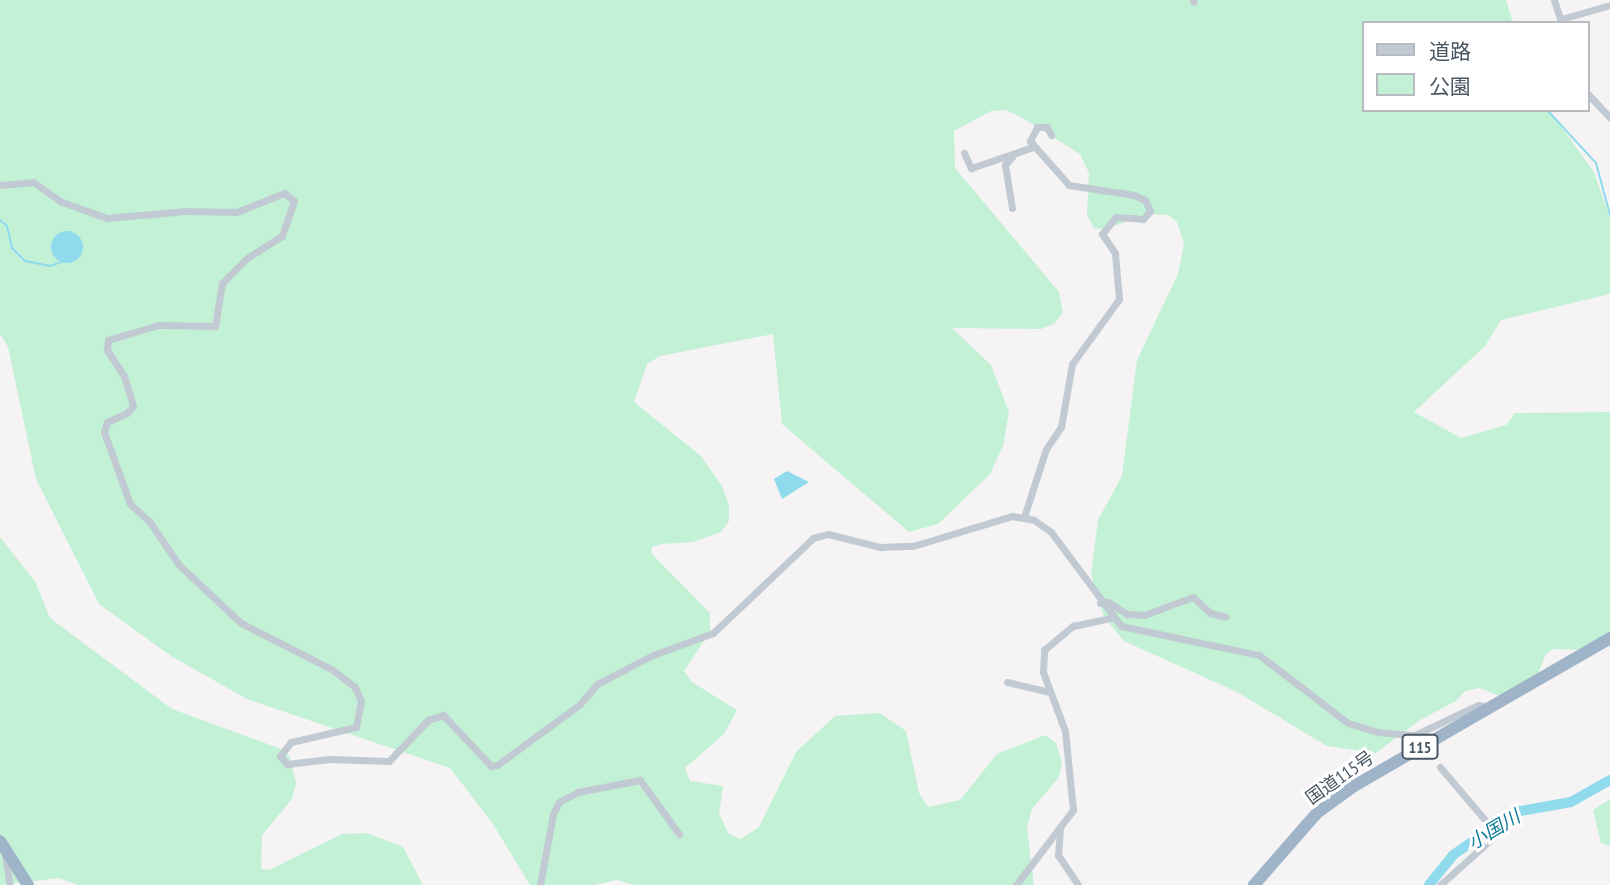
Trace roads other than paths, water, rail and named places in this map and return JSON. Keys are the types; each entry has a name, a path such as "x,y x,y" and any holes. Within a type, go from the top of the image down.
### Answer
{"highway":[{"name":"国道115号","path":"1254,885 1317,813 1353,786 1610,638"},
{"path":"3,846 28,885"}],"street":[{"path":"1557,1 1561,21 1610,5"},
{"path":"1589,95 1610,118"},
{"path":"1024,517 1046,449 1061,427 1070,368 1119,299 1115,253 1102,234 1116,217 1143,219 1150,211 1147,202 1133,195 1071,186 1033,147 1034,129 1047,127 1051,135"},
{"path":"1012,208 1005,165 1013,157 1033,147"},
{"path":"964,153 971,168 996,157 1013,157"},
{"path":"0,185 33,181 62,202 107,218 186,211 237,212 284,193 294,201 282,236 248,257 222,283 218,323 202,328 158,325 108,340 107,350 124,376 133,405 127,414 107,422 104,428 130,503 149,521 179,565 241,623 333,670 355,687 360,701 356,727 291,742 280,756 287,764 330,759 389,761 428,720 443,715 491,766 497,765 579,705 597,684 653,655 713,633 818,536 880,547 913,546 996,518 1024,517 1051,532 1112,618 1139,632 1259,655 1330,713 1377,732 1420,734 1478,705 1490,707"},
{"path":"1100,603 1108,602 1126,614 1144,615 1193,597 1210,613 1226,617"},
{"path":"1016,885 1073,810 1065,731 1042,662 1050,642 1073,626 1112,618"},
{"path":"1006,682 1050,692"},
{"path":"1440,767 1497,834 1440,885"},
{"path":"540,885 553,814 559,802 578,792 640,780 679,834"},
{"path":"1060,828 1060,860 1078,885"},
{"path":"3,846 10,885"}],"water":[{"path":"67,231 78,236 83,247 78,258 67,263 56,258 51,247 56,236"},
{"path":"787,471 809,482 782,499 774,479"}],"waterway":[{"path":"1549,112 1596,163 1610,215"},
{"path":"0,220 7,226 12,248 25,261 50,266 67,260"},
{"name":"小国川","path":"1429,885 1453,855 1515,812 1571,802 1610,780"}]}
